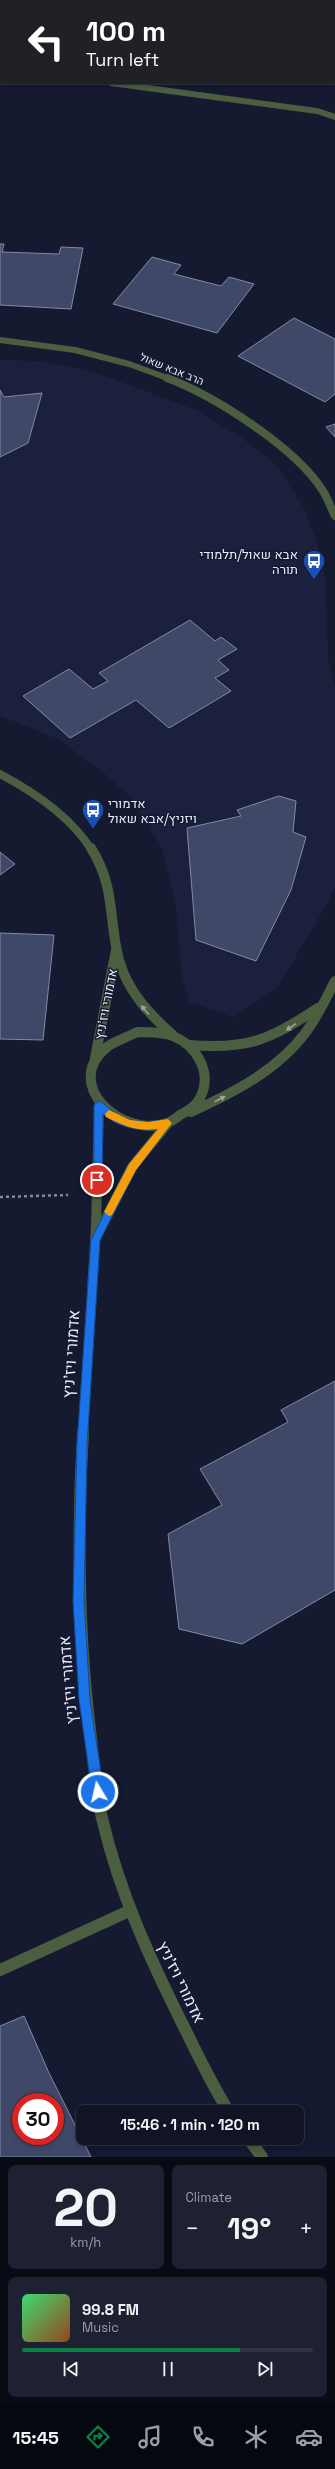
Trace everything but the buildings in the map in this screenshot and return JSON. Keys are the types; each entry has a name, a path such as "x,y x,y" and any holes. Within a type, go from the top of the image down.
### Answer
{"street":[{"path":"118,84 317,111 335,117"},
{"name":"הרב אבא שאול","path":"0,340 75,350 129,364 188,386 227,407 296,460 323,491 335,516"},
{"name":"אדמורי ויז'ניץ","path":"0,774 18,783 46,803 71,825 92,850 106,877 113,911 116,948 126,983 135,998 151,1016 174,1036"},
{"name":"אדמורי ויז'ניץ","path":"95,1060 116,948"},
{"path":"184,1115 197,1103 204,1089 205,1073 200,1058 189,1045 174,1036 156,1032 137,1032 120,1038 105,1047 95,1060 90,1075 92,1091 99,1105 112,1117 129,1124 148,1126 168,1123 222,1098 283,1055 305,1032 335,981"},
{"path":"189,1045 220,1049 260,1043 285,1031 322,1005"},
{"name":"אדמורי ויז'ניץ","path":"99,1105 95,1240 82,1445 78,1601 84,1700 103,1822 129,1911 166,1993 224,2105"},
{"name":"אדמורי ויז'ניץ","path":"95,1240 132,1167 168,1123"},
{"path":"0,1970 129,1911"},
{"path":"253,2145 262,2157"}],"path":[{"path":"0,1196 96,1195"}],"shaded area":[{"path":"0,360 40,361 94,372 199,411 242,438 276,465 304,508 318,546 325,576 328,657 335,687 335,885 328,902 278,987 233,1017 189,1002 182,978 176,906 162,848 130,797 105,774 58,739 0,716"}],"slow traffic":[{"path":"109,1114 112,1117 129,1124 148,1126 168,1123 132,1167 109,1212"}],"place":[{"name":"אבא שאול/תלמודי תורה","path":"314,580"},
{"name":"אדמורי ויזניץ/אבא שאול","path":"93,830"}],"route":[{"path":"97,1180 99,1105 112,1117 129,1124 148,1126 168,1123 132,1167 95,1240 82,1445 78,1601 84,1700 98,1792"}]}
